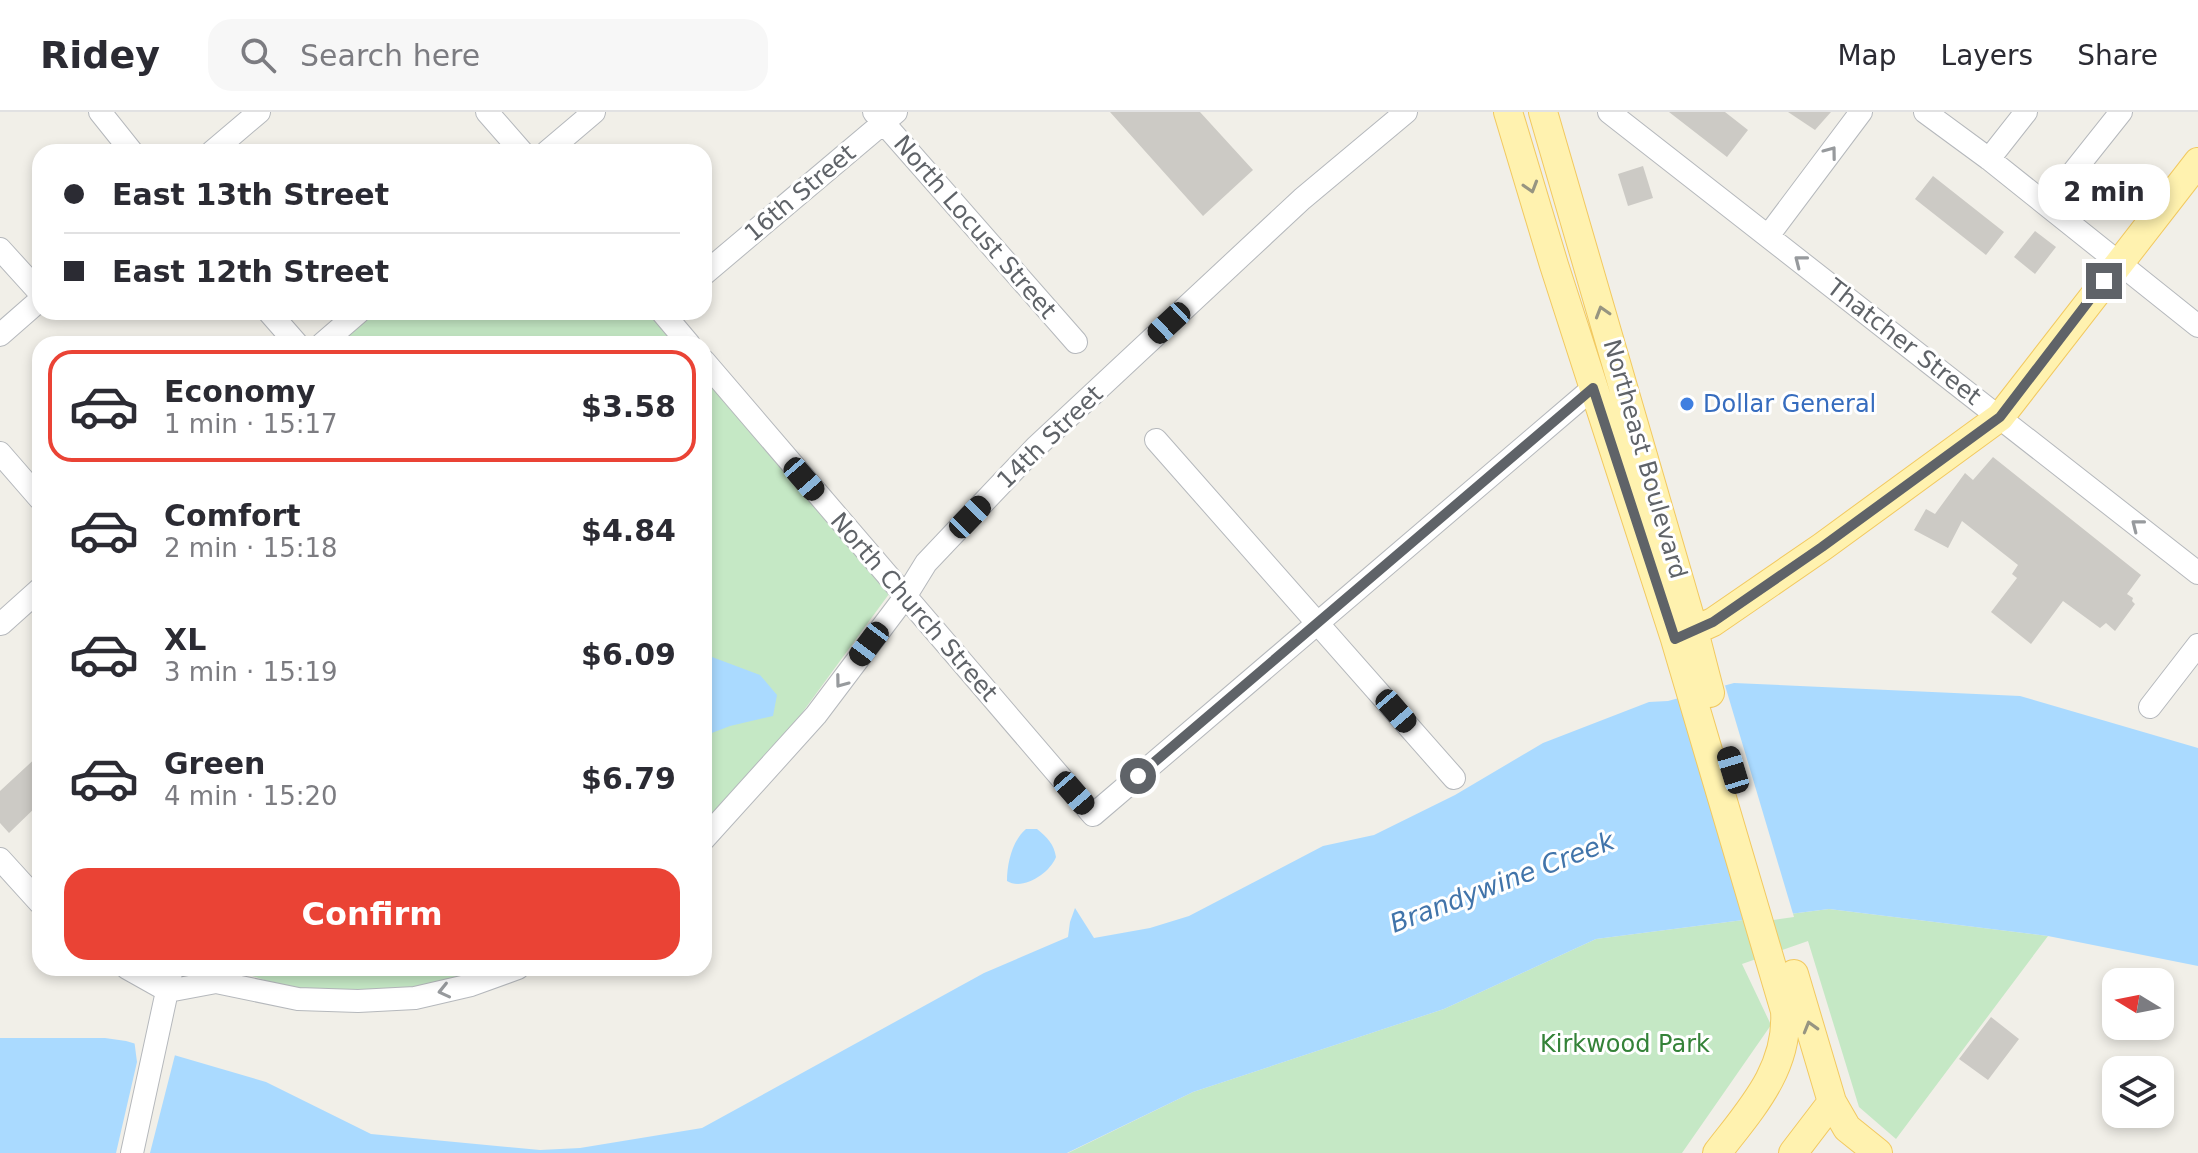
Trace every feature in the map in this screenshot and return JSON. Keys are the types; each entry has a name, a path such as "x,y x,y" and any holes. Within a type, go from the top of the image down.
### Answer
{"main road":[{"name":"Northeast Boulevard","path":"1508,112 1593,388 1685,635"},
{"name":"Northeast Boulevard","path":"1543,112 1698,686 1776,946"},
{"path":"1685,635 1713,622 1822,547 2000,417 2198,162"},
{"path":"1717,1153 1758,1100 1783,1049 1786,1029 1776,946"},
{"path":"1776,946 1832,1102 1847,1128 1878,1153"},
{"path":"1793,1153 1832,1102"}],"street":[{"path":"100,112 126,144"},
{"path":"221,144 259,112"},
{"path":"487,112 515,144"},
{"path":"556,144 594,112"},
{"name":"14th Street","path":"712,830 816,715 905,597 926,563 1036,447 1302,199 1406,112"},
{"name":"Thatcher Street","path":"1609,112 2198,573"},
{"path":"1768,236 1861,112"},
{"path":"1925,112 1989,159 2198,326"},
{"path":"1989,159 2026,112"},
{"path":"2047,205 2121,112"},
{"name":"16th Street","path":"712,267 885,116"},
{"name":"North Locust Street","path":"885,116 1076,342"},
{"path":"0,249 32,284"},
{"path":"0,335 32,307"},
{"path":"276,320 290,336"},
{"path":"331,336 350,320"},
{"path":"669,320 682,336"},
{"name":"North Church Street","path":"712,370 1093,815 1318,623"},
{"path":"1318,623 1593,388"},
{"path":"1156,440 1454,778"},
{"path":"0,453 32,490"},
{"path":"1,624 32,596"},
{"path":"2150,707 2198,645"},
{"path":"0,859 32,894"},
{"path":"141,976 168,991 216,982 298,999 358,1001 415,998 496,976"},
{"path":"132,1153 171,976"}],"green space":[{"path":"366,320 654,320 667,336 347,336"},
{"path":"712,387 889,594 772,754 712,820"},
{"name":"Kirkwood Park","path":"1829,909 2048,936 1896,1139 1859,1107 1808,941 1742,964 1771,1025 1682,1153 1068,1153 1193,1092 1444,1009 1596,939"},
{"path":"252,976 480,976 416,991 295,990"}],"water":[{"path":"712,657 760,675 777,695 773,716 712,733"},
{"name":"Brandywine Creek","path":"1734,683 2020,696 2198,748 2198,966 2048,936 1829,909 1596,939 1444,1009 1193,1092 1067,1153 0,1153 0,1038 105,1038 126,1041 266,1082 371,1134 540,1150 580,1148 702,1128 984,973 1068,937 1075,908 1094,938 1150,928 1189,916 1323,846 1374,835 1455,795 1543,743 1649,702 1668,701"},
{"path":"1026,829 1037,829 1044,835 1056,857 1048,869 1035,879 1021,884 1013,883 1007,881 1009,860 1017,840"}],"pier":[{"path":"1724,682 1794,917 1746,924 1677,694"},
{"path":"134,1039 176,1051 150,1153 116,1153 137,1062"}],"building":[{"path":"1110,112 1200,112 1253,170 1203,216"},
{"path":"1669,112 1725,112 1748,130 1727,157"},
{"path":"1788,112 1831,112 1815,130"},
{"path":"1643,166 1653,198 1628,206 1618,174"},
{"path":"1933,176 2004,232 1986,255 1915,199"},
{"path":"2035,231 2056,247 2035,274 2014,257"},
{"path":"1993,457 2141,575 2127,594 2135,604 2115,631 2106,623 2100,628 2063,601 2031,644 1991,612 2017,578 2012,574 2018,565 1962,521 1948,548 1914,530 1926,509 1935,514 1965,473 1973,480"},
{"path":"32,761 32,811 9,833 0,823 0,791"},
{"path":"1991,1017 2019,1039 1988,1080 1959,1059"}],"place":[{"name":"Dollar General","path":"1687,404"}],"route":[{"path":"1138,776 1593,388 1675,639 1713,622 2000,417 2104,281"}]}
